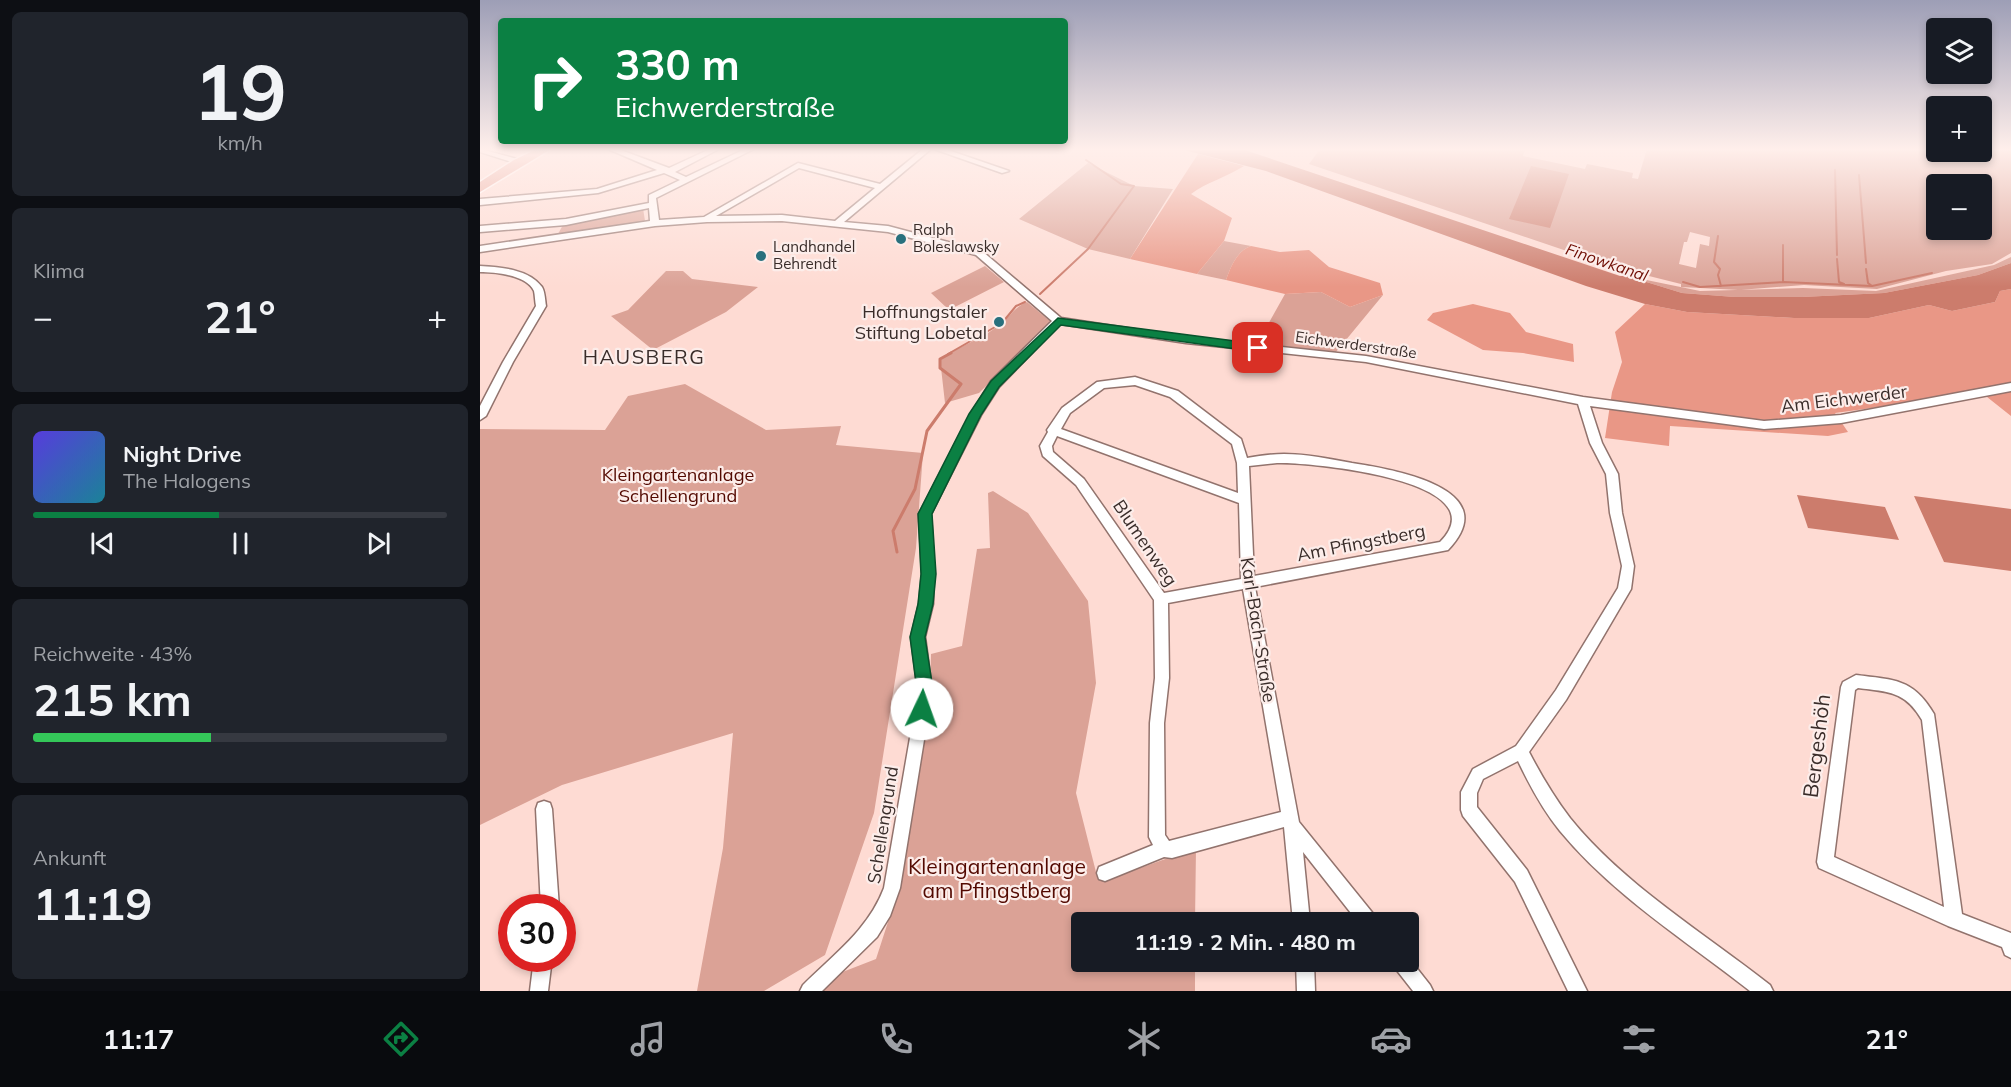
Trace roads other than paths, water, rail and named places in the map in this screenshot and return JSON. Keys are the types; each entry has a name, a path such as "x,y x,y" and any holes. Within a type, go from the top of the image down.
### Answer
{"street":[{"path":"480,202 552,195"},
{"path":"655,195 653,205 655,223"},
{"path":"706,219 746,195"},
{"path":"839,222 872,195"},
{"path":"480,229 583,219 653,205"},
{"path":"480,249 655,223 706,219 770,218 839,222 922,236 980,254 1058,321"},
{"path":"480,269 509,271 525,278 538,289 541,306 480,416"},
{"name":"Eichwerderstraße","path":"1058,321 1186,340 1366,359 1583,401 1645,409"},
{"name":"Schellengrund","path":"809,991 871,931 884,910 892,888 922,709 924,683 918,637 926,604 928,574 925,514 976,414 995,384 1058,321"},
{"name":"Karl-Bach-Straße","path":"1053,430 1066,411 1101,385 1135,381 1174,394 1237,442 1243,463 1248,583 1291,821 1300,912"},
{"name":"Am Eichwerder","path":"1645,409 1764,425 1841,419 2011,387"},
{"path":"1578,991 1521,876 1469,810 1469,792 1478,774 1521,751 1566,686 1624,589 1628,566 1616,513 1612,474 1596,443 1583,401"},
{"path":"1053,430 1243,500"},
{"name":"Blumenweg","path":"1053,430 1046,446 1047,453 1080,482 1161,599 1162,678 1157,723 1157,837 1164,849"},
{"name":"Am Pfingstberg","path":"1161,599 1444,546 1459,530 1460,515 1446,497 1422,483 1298,459 1266,458 1243,463"},
{"name":"Bergeshöh","path":"1954,920 1929,719 1923,708 1905,689 1856,681 1848,687 1825,862 1954,920 2010,941 2011,949"},
{"path":"1521,751 1552,806 1581,843 1631,890 1721,955 1764,991"},
{"path":"544,809 549,894"},
{"path":"1105,873 1164,849 1172,850 1291,821 1362,912"},
{"path":"539,991 541,972"},
{"path":"1305,972 1306,991"},
{"path":"1409,972 1424,991"}],"waterway":[{"path":"1040,294 1088,249 1127,195"},
{"path":"1836,195 1837,255"},
{"path":"1861,195 1866,263"},
{"path":"1718,236 1714,262 1720,269 1718,275 1721,286"},
{"path":"1783,245 1783,281"},
{"path":"1837,259 1839,282 1844,284"},
{"path":"1866,269 1868,283 1872,286"},
{"path":"1872,286 1932,273"},
{"path":"1683,282 1700,287 1721,286"},
{"path":"1721,286 1784,282 1872,286"},
{"path":"948,354 1002,323 1016,306 1025,302"},
{"path":"897,552 893,531 915,489 927,431 961,384 940,368 940,359 951,353"}],"place":[{"name":"Ralph Boleslawsky","path":"901,239"},
{"name":"Landhandel Behrendt","path":"761,256"},
{"name":"Hoffnungstaler Stiftung Lobetal","path":"999,322"}],"district":[{"name":"HAUSBERG","path":"644,357"}],"water label":[{"name":"Finowkanal","path":"1607,262"}],"park label":[{"name":"Kleingartenanlage Schellengrund","path":"678,485"},
{"name":"Kleingartenanlage am Pfingstberg","path":"997,879"}]}
